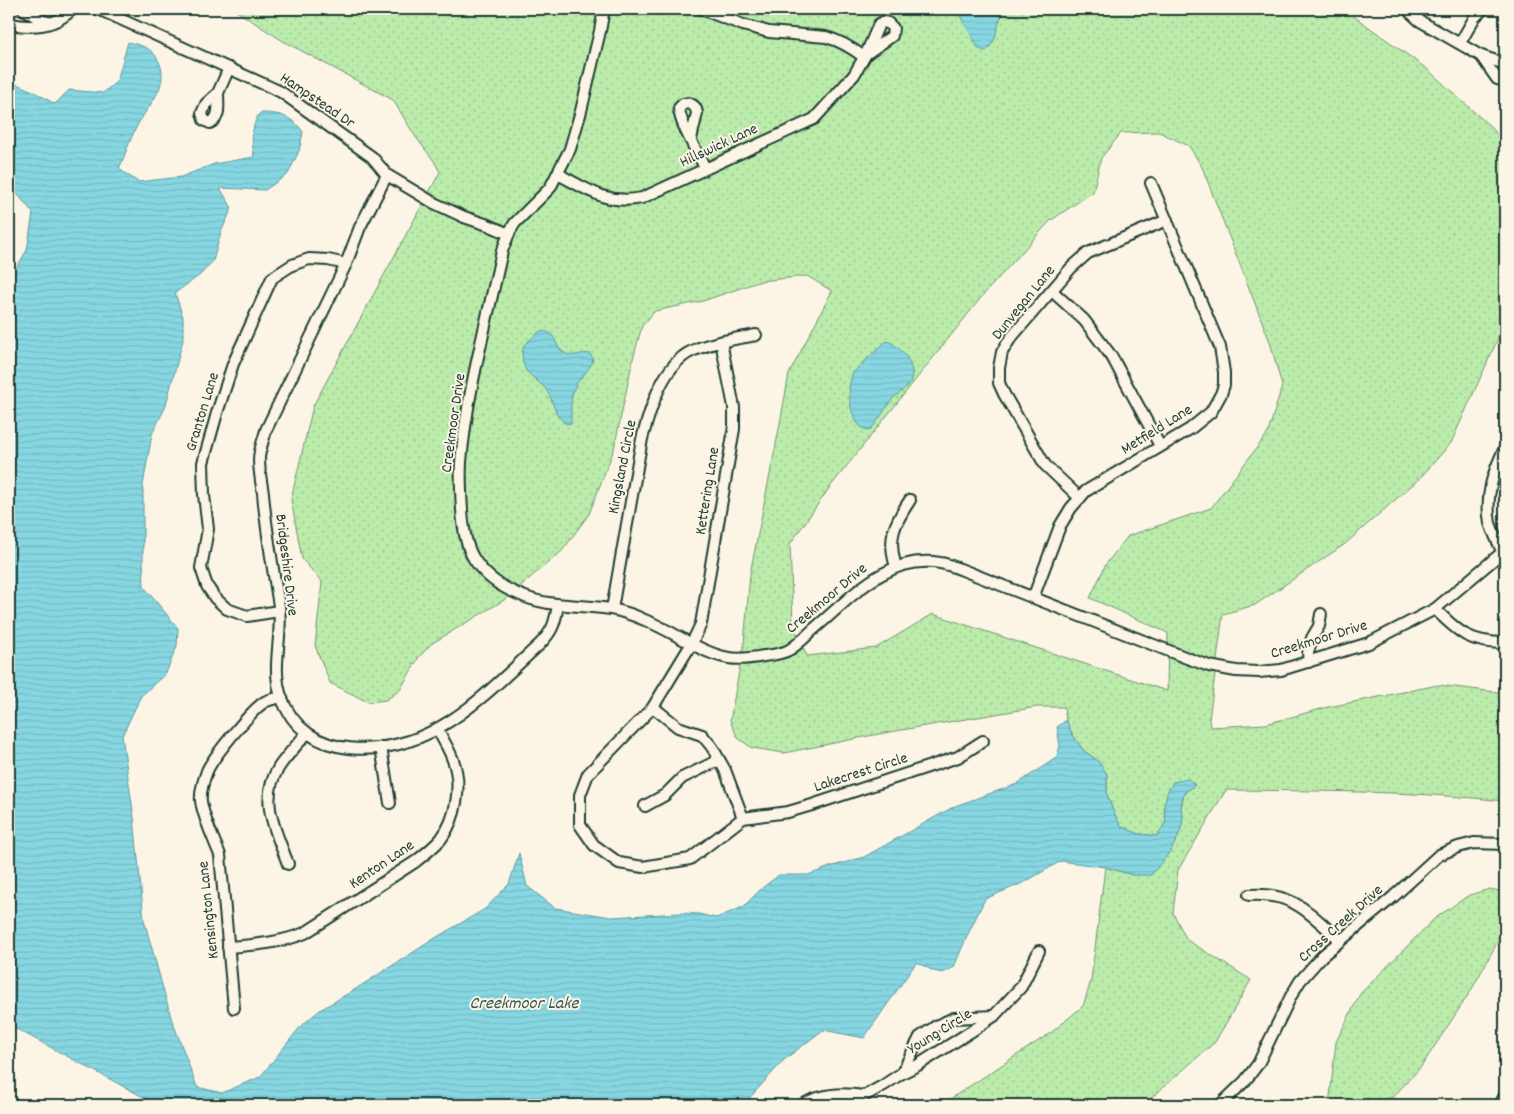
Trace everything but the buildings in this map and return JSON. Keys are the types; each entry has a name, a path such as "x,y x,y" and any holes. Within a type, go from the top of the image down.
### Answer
{"street":[{"path":"23,9 49,23"},
{"path":"9,23 14,25 34,25 49,23 73,9"},
{"name":"Hampstead Dr","path":"98,9 281,92 372,157 387,175 434,203 509,234"},
{"name":"Creekmoor Drive","path":"604,9 582,111 570,149 550,188 515,223 502,251 474,378 461,465 463,525 474,559 496,582 518,594 541,602 612,609 648,621 702,649 729,658 750,658 789,650 878,575 896,566 921,562 940,562 1209,666 1236,671 1259,672 1280,670 1369,643 1435,609 1504,551"},
{"name":"Hillswick Lane","path":"558,174 606,198 623,200 642,198 814,119 854,75 865,56 846,44 826,37 769,32 736,23 701,9"},
{"path":"1408,9 1420,21 1481,56 1505,64"},
{"path":"1460,43 1475,17 1483,9"},
{"path":"1481,56 1497,79 1505,81"},
{"path":"218,93 228,68"},
{"path":"691,139 706,168"},
{"name":"Bridgeshire Drive","path":"387,175 360,227 346,264 266,430 259,458 266,525 279,612 277,682 281,697 290,714 307,733 312,738 328,745 360,749 411,740 438,729 460,714 539,645 553,628 558,605"},
{"name":"Metfield Lane","path":"1033,598 1060,526 1071,508 1086,491 1190,429 1211,412 1222,394 1224,372 1220,347 1151,182"},
{"name":"Dunvegan Lane","path":"1080,498 1045,465 1004,394 999,383 1002,352 1010,339 1071,268 1088,253 1167,220"},
{"name":"Granton Lane","path":"279,612 247,616 227,609 214,598 207,586 201,568 208,529 203,463 233,364 272,278 292,265 308,259 328,260 346,264"},
{"path":"1052,291 1084,320 1112,357 1160,446"},
{"name":"Kingsland Circle","path":"612,609 642,440 647,419 662,382 670,369 691,352 721,342 756,335"},
{"name":"Kettering Lane","path":"692,643 701,624 734,429 734,407 721,342"},
{"path":"1504,551 1491,524 1488,502 1492,477 1505,448"},
{"path":"896,566 892,554 892,536 900,515 910,500"},
{"path":"1435,609 1455,629 1468,637 1489,643 1505,642"},
{"path":"1309,662 1308,653 1312,638 1319,626 1321,614"},
{"path":"653,707 678,727 702,735 712,747 725,770 743,818 690,859 643,867 619,863 594,845 580,825 580,794 588,774 653,707 692,643"},
{"name":"Kensington Lane","path":"234,1008 220,855 201,800 203,786 212,761 251,714 269,700 281,697"},
{"name":"Kenton Lane","path":"228,947 273,943 292,939 305,933 431,850 442,837 450,822 456,803 458,782 454,762 438,729"},
{"path":"288,864 270,816 269,792 279,767 307,733"},
{"name":"Lakecrest Circle","path":"743,818 788,812 812,805 958,756 983,741"},
{"path":"381,746 390,803"},
{"path":"644,806 665,795 682,778 720,760"},
{"name":"Cross Creek Drive","path":"1220,1105 1246,1081 1258,1064 1291,996 1300,981 1322,956 1393,897 1439,855 1474,843 1505,844"},
{"path":"1249,895 1277,896 1293,901 1340,940"},
{"name":"Young Circle","path":"848,1105 918,1065 994,1016 1020,987 1040,951"},
{"name":"Young Circle","path":"902,1073 920,1037 936,1026 954,1018 994,1016"},
{"path":"802,1105 822,1096 842,1093 864,1096"},
{"path":"1500,1105 1505,1095"}],"green space":[{"path":"233,9 1344,9 1427,69 1493,129 1505,145 1505,323 1451,443 1420,478 1345,544 1255,605 1223,614 1209,720 1210,727 1266,724 1324,708 1438,685 1505,693 1505,801 1401,793 1226,790 1178,870 1173,913 1187,940 1251,980 1215,1042 1143,1105 941,1105 1052,1032 1083,1006 1091,981 1105,867 1133,875 1176,841 1183,816 1181,808 1184,793 1195,785 1164,806 1166,822 1157,836 1139,834 1121,827 1107,794 1107,774 1098,761 1083,750 1072,734 1066,720 1064,707 1037,707 884,733 784,753 752,748 738,738 730,721 744,644 750,574 789,374 832,291 807,276 761,281 703,301 655,311 642,326 614,449 589,514 562,551 504,600 431,644 419,657 400,690 386,700 368,702 330,683 315,646 322,582 302,559 291,499 313,406 440,172 393,100 283,41","holes":["1159,132 1189,146 1202,167 1270,342 1282,386 1268,433 1211,508 1128,536 1106,564 1090,598 1168,633 1167,691 933,614 876,648 807,656 793,625 790,544 830,487 984,294 1050,221 1093,192 1101,158 1121,133"]},
{"path":"1490,889 1505,892 1505,928 1472,989 1421,1067 1393,1097 1372,1103 1343,1102 1342,1105 1329,1105 1336,1042 1360,994 1434,919 1469,895"}],"water":[{"path":"958,9 1007,9 1000,20 994,40 986,51 979,49"},
{"name":"Creekmoor Lake","path":"128,42 143,46 155,54 162,72 162,81 156,96 134,131 119,169 138,182 181,177 214,164 254,157 253,129 260,113 284,116 294,122 303,132 299,151 288,174 265,190 220,188 232,208 221,232 213,261 200,275 175,293 183,317 183,340 165,408 152,434 143,485 144,587 178,628 177,646 166,673 141,696 122,736 134,818 144,920 171,1017 197,1087 222,1093 260,1077 301,1026 320,1010 485,909 509,884 519,853 527,886 555,908 611,917 680,913 699,914 716,918 743,907 762,888 779,875 808,875 864,857 955,806 1017,784 1056,758 1060,746 1057,727 1066,720 1072,734 1083,750 1098,761 1107,774 1107,794 1121,826 1139,834 1157,836 1166,822 1164,806 1167,793 1173,782 1188,779 1195,785 1184,793 1180,833 1162,862 1151,875 1133,875 1105,867 1061,861 1025,882 985,899 954,967 943,973 933,971 916,963 864,1038 823,1030 785,1059 743,1105 158,1105 9,1025 9,280 27,250 33,213 9,184 9,81 33,91 55,104 69,90 103,93 117,81"},
{"path":"540,331 550,333 560,349 566,354 590,354 593,358 590,366 573,391 571,423 566,424 557,415 545,388 526,371 522,353 524,345"},
{"path":"887,341 903,352 910,364 912,376 908,385 893,399 870,430 863,428 854,416 849,388 853,373"}]}
